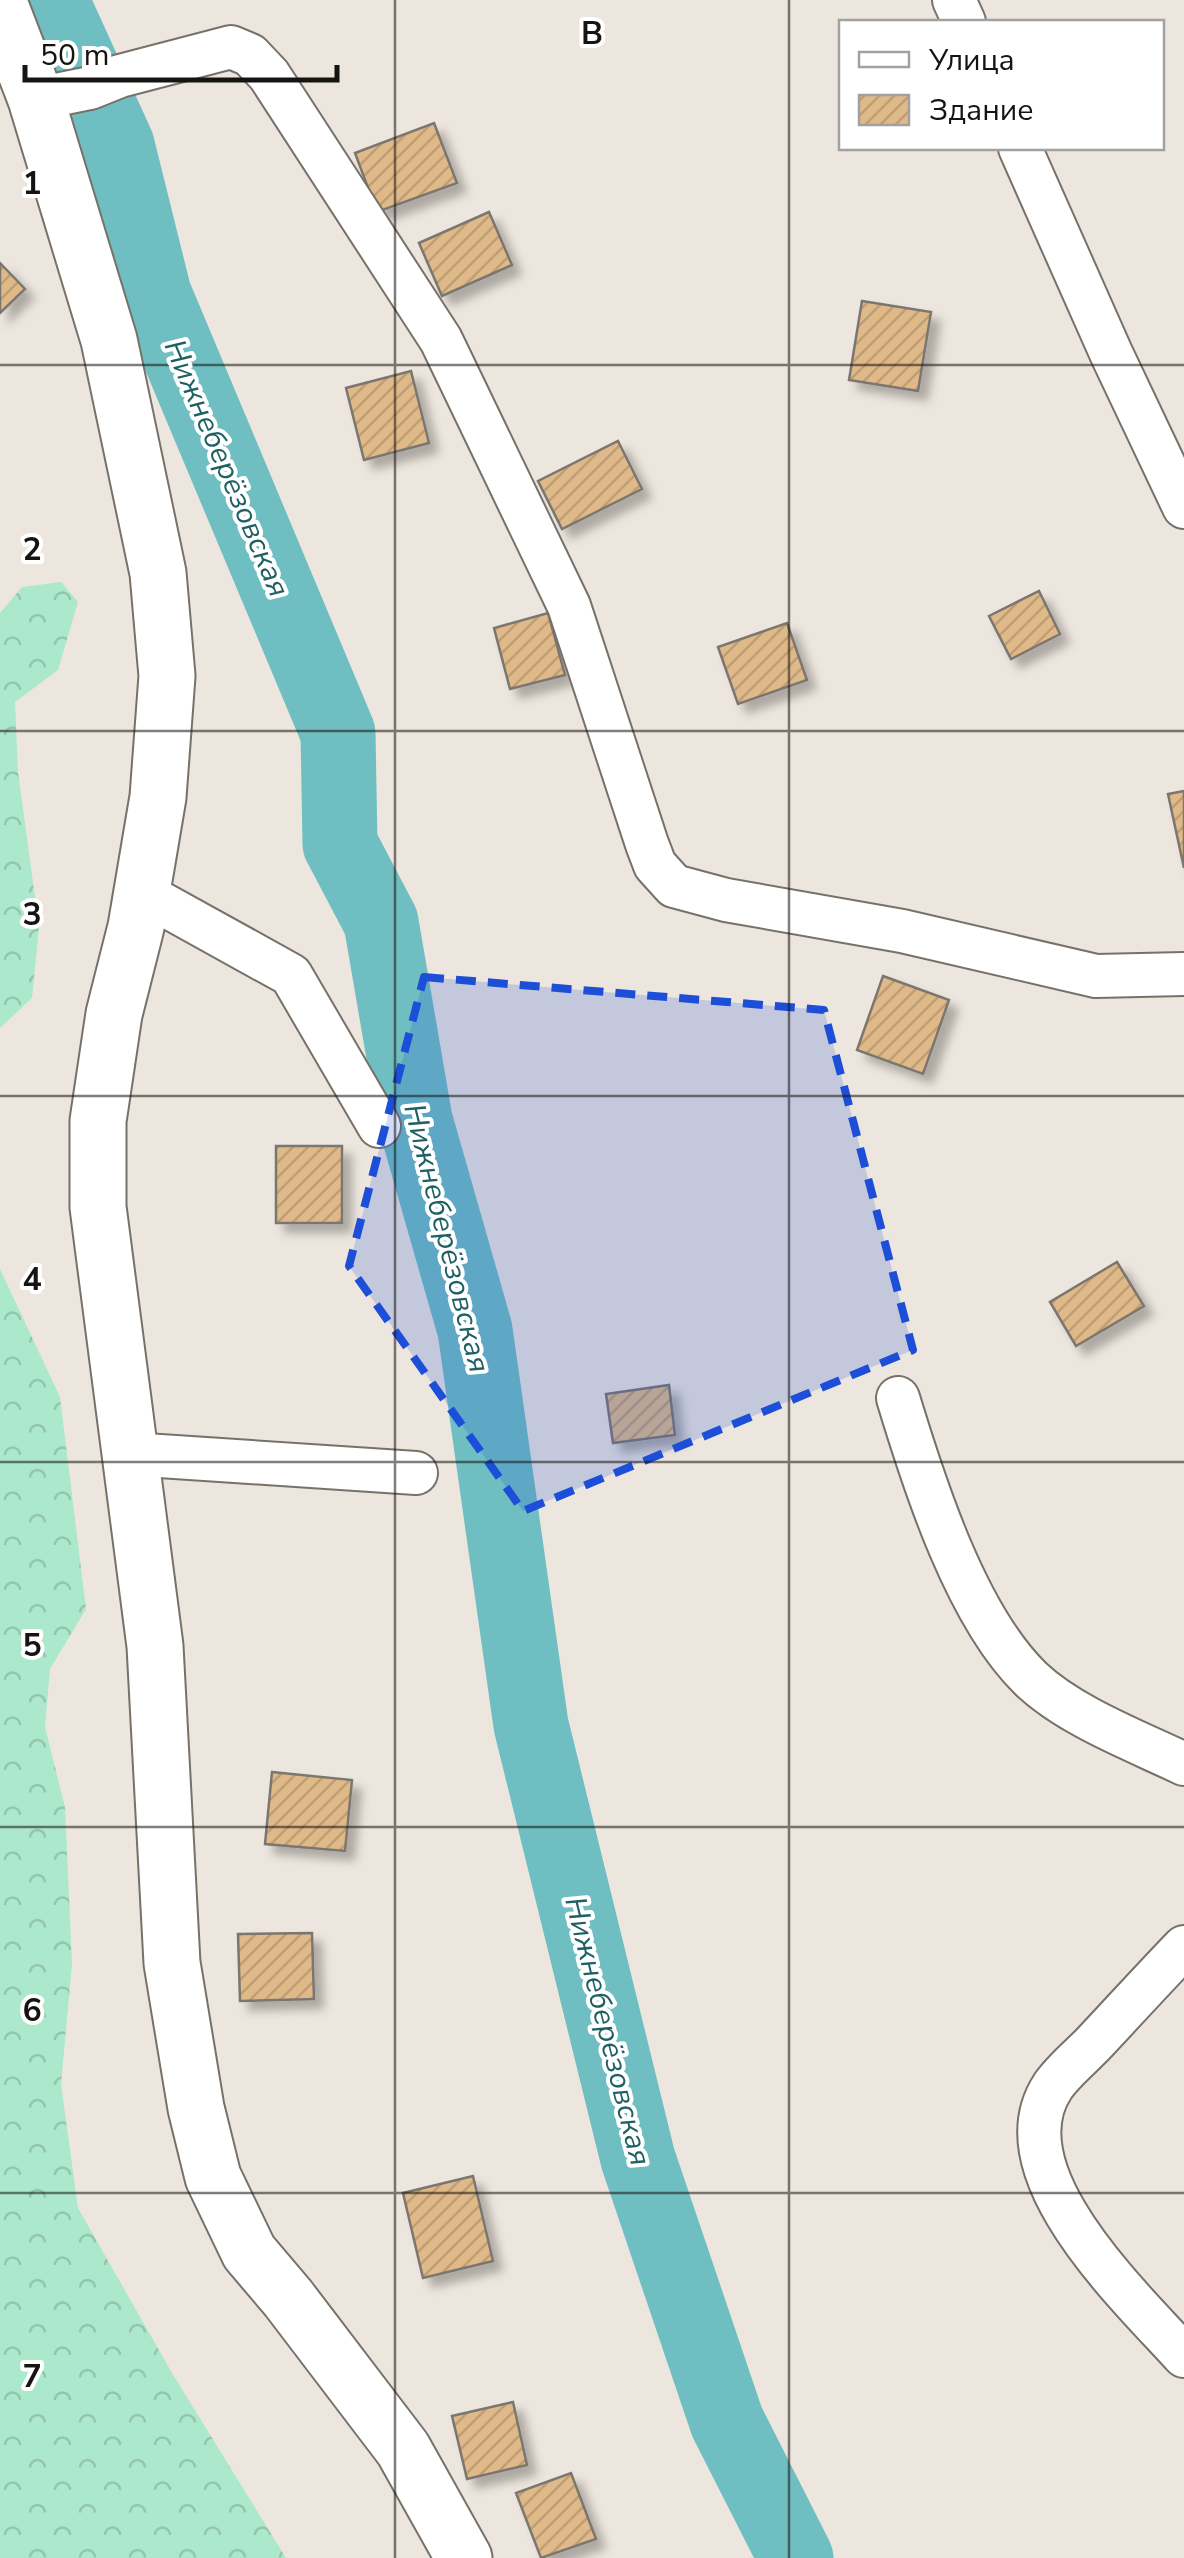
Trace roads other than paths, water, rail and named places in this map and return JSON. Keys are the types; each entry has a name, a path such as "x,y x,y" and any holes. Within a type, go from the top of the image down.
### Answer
{"street":[{"path":"0,5 36,99 110,340 158,573 166,676 158,797 142,892 114,1014 98,1121 98,1208 155,1646 172,1963 196,2108 213,2177 248,2252 403,2449 464,2558"},
{"path":"36,99 90,88 120,76 231,48 250,55 269,75 441,340 568,606 647,844 656,865 674,886 1096,976 1184,974"},
{"path":"1021,150 1184,507"},
{"path":"142,892 291,975 378,1126"},
{"path":"898,1398 922,1476 964,1578 996,1633 1031,1679 1083,1714 1184,1764"},
{"path":"130,1454 416,1473"},
{"path":"1184,1947 1052,2088 1037,2132 1046,2179 1067,2215 1112,2278 1184,2356"}],"waterway":[{"name":"Нижнеберёзовская","path":"51,0 117,145 154,294 338,733 340,844 381,922 415,1120 475,1330 531,1725 638,2159 727,2422 796,2558"}]}
